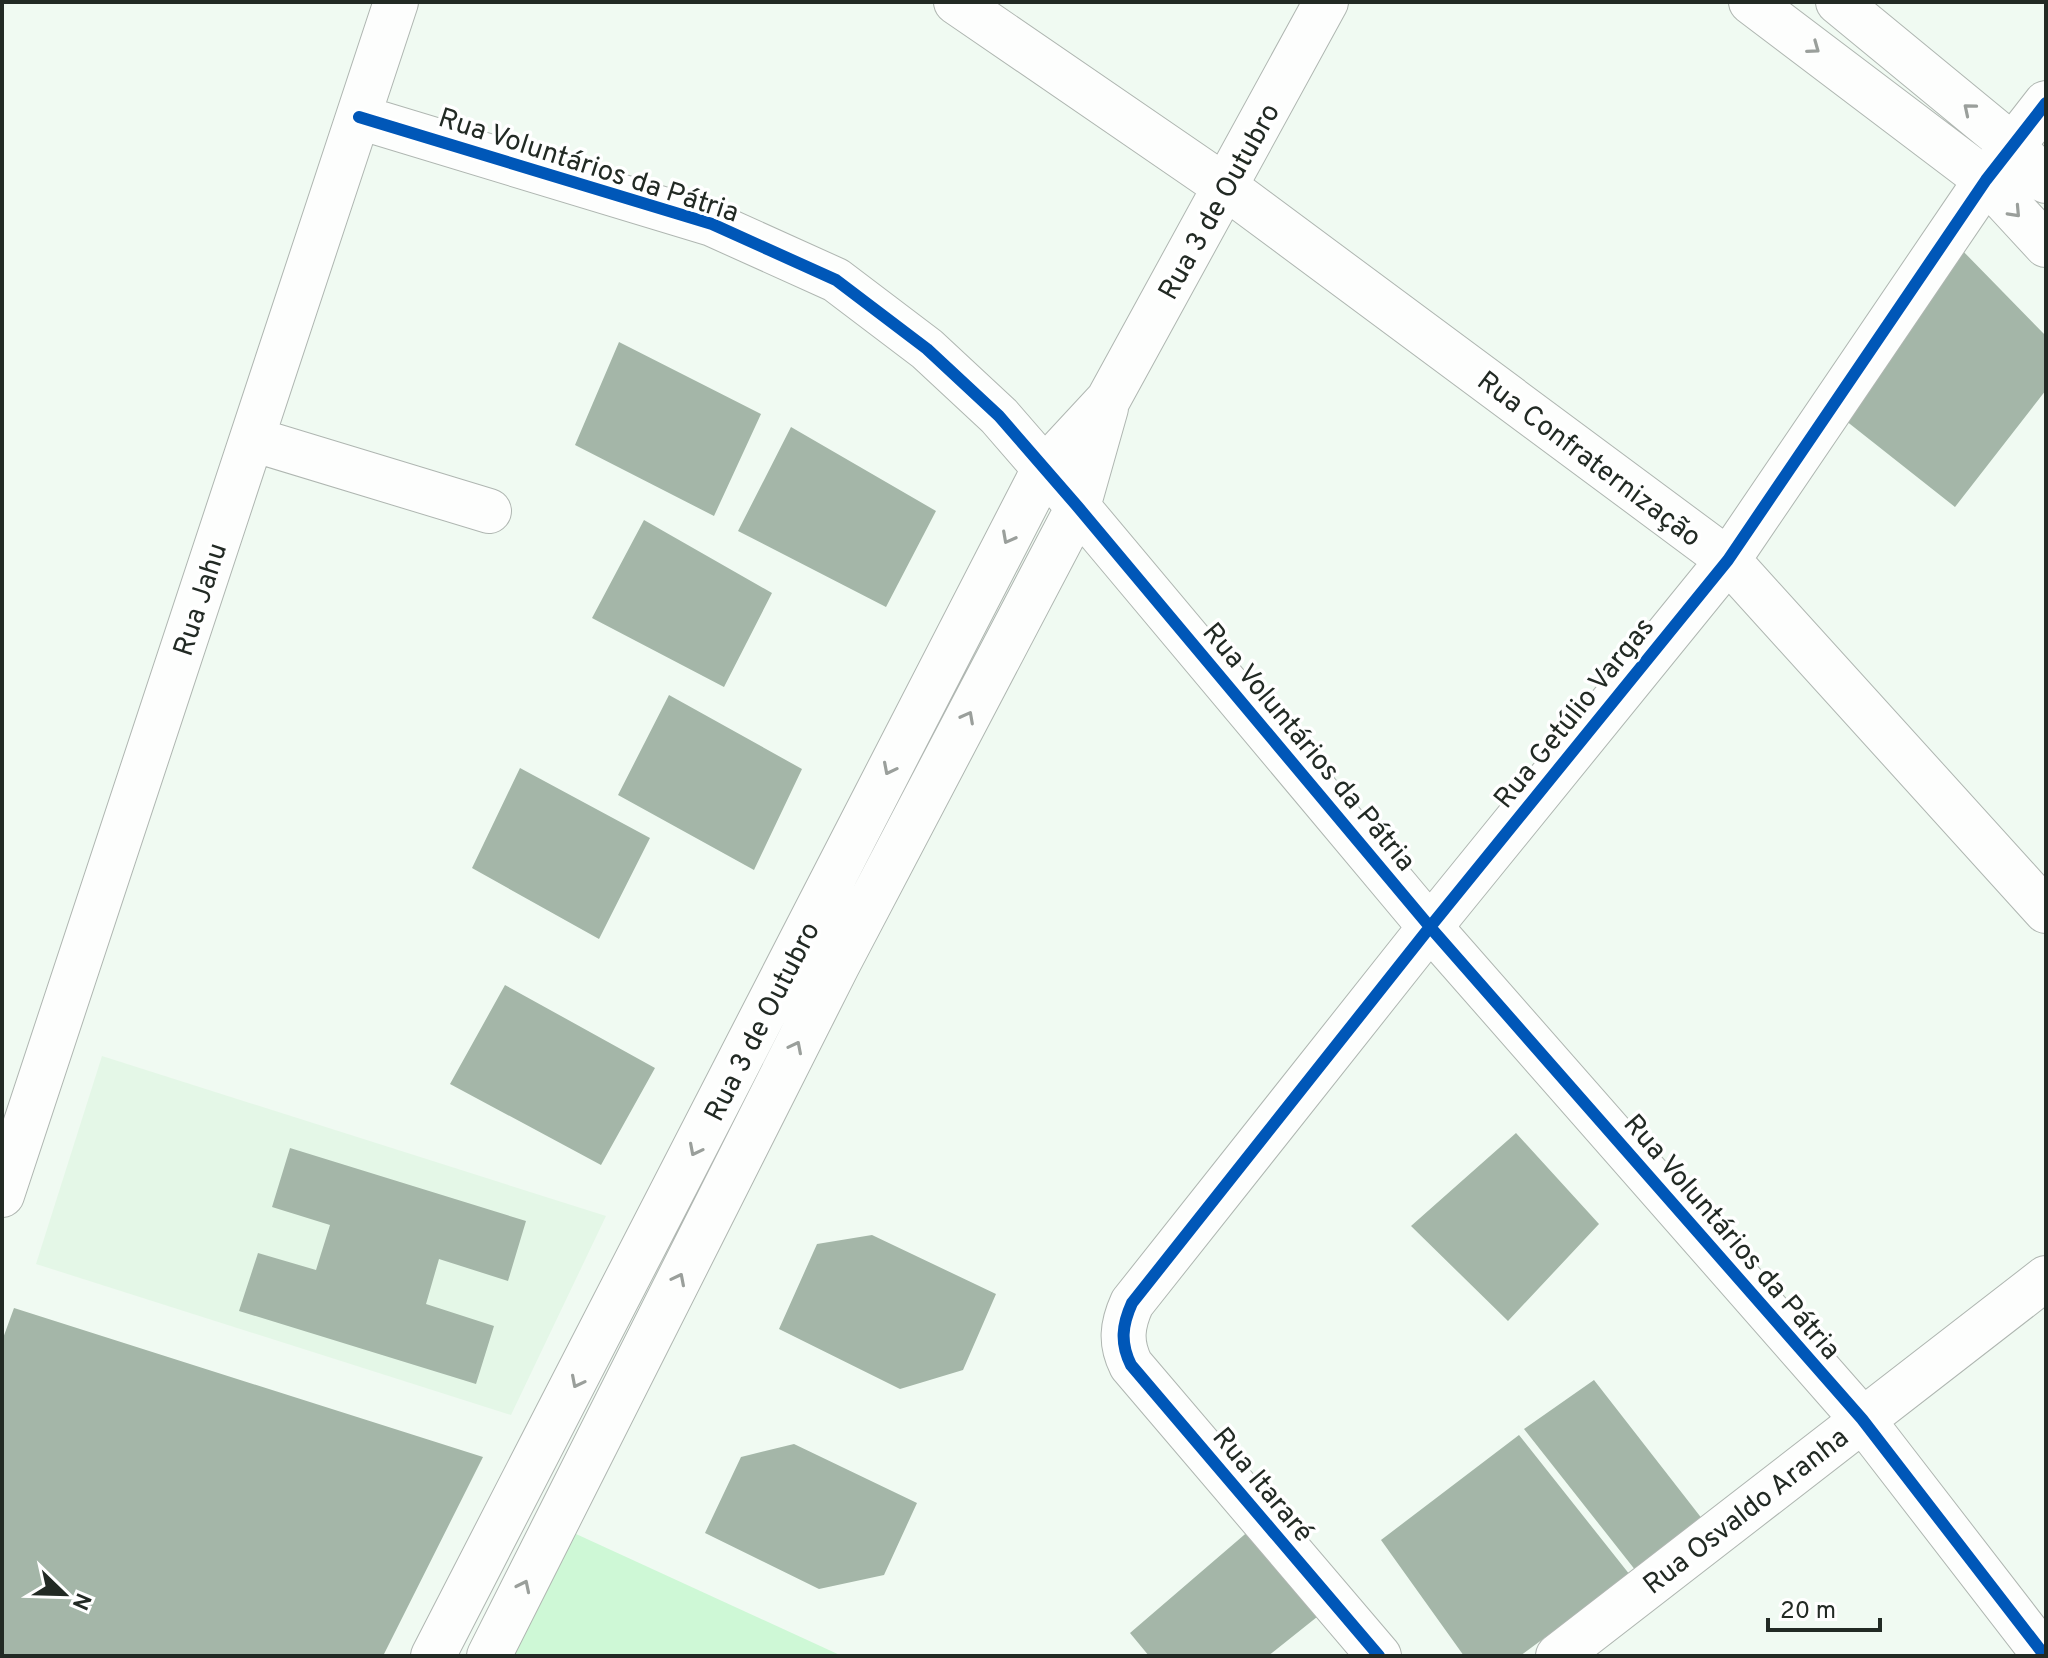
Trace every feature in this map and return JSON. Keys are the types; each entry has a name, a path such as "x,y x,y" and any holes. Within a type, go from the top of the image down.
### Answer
{"street":[{"name":"Rua Jahu","path":"2,1195 396,2"},
{"name":"Rua Confraternização","path":"956,2 1227,188 1728,560 2046,911"},
{"name":"Rua 3 de Outubro","path":"433,1656 1044,469 1108,400 1227,188 1326,2"},
{"path":"1751,2 1986,180 2046,245"},
{"path":"1838,2 2013,146 2046,181"},
{"name":"Rua Getúlio Vargas","path":"1123,1337 1124,1321 1132,1303 1430,927 1728,560 1986,180 2046,103"},
{"name":"Rua Voluntários da Pátria","path":"359,117 712,224 836,280 927,349 999,416 1430,927 1862,1419 2045,1656"},
{"name":"Rua 3 de Outubro","path":"489,1656 837,966 1078,507 1108,400"},
{"path":"252,439 489,511"},
{"path":"798,947 837,966"},
{"name":"Rua Osvaldo Aranha","path":"1558,1656 2046,1278"},
{"path":"612,1310 653,1329"},
{"name":"Rua Itararé","path":"1123,1337 1124,1350 1131,1365 1379,1656"}],"shaded area":[{"path":"102,1056 606,1216 511,1415 36,1264"}],"green space":[{"path":"563,1528 842,1656 498,1656"}],"building":[{"path":"1958,246 2046,336 2046,390 1955,507 1831,409"},
{"path":"619,342 761,414 714,516 575,445"},
{"path":"791,427 936,511 886,607 738,531"},
{"path":"644,520 772,593 724,687 592,618"},
{"path":"669,695 802,769 754,870 618,795"},
{"path":"520,768 650,838 599,939 472,868"},
{"path":"505,985 655,1068 601,1165 450,1084"},
{"path":"1516,1133 1599,1224 1508,1321 1411,1226"},
{"path":"290,1148 526,1221 508,1281 439,1259 426,1304 494,1326 476,1384 239,1311 258,1253 316,1270 330,1225 272,1207"},
{"path":"872,1235 996,1294 963,1370 900,1389 779,1329 817,1244"},
{"path":"14,1308 483,1457 383,1656 2,1656 2,1341"},
{"path":"1594,1380 1703,1520 1636,1571 1524,1429"},
{"path":"1519,1435 1630,1575 1520,1656 1464,1656 1381,1540"},
{"path":"794,1444 917,1503 884,1575 819,1589 705,1533 741,1457"},
{"path":"1251,1529 1322,1613 1268,1656 1149,1656 1130,1633"}],"cycle path":[{"path":"1379,1656 1131,1365 1124,1334 1132,1303 1430,927 1728,560 1986,180 2046,103"},
{"path":"359,117 712,224 836,280 927,349 999,416 1430,927 1862,1419 2045,1656"}]}
